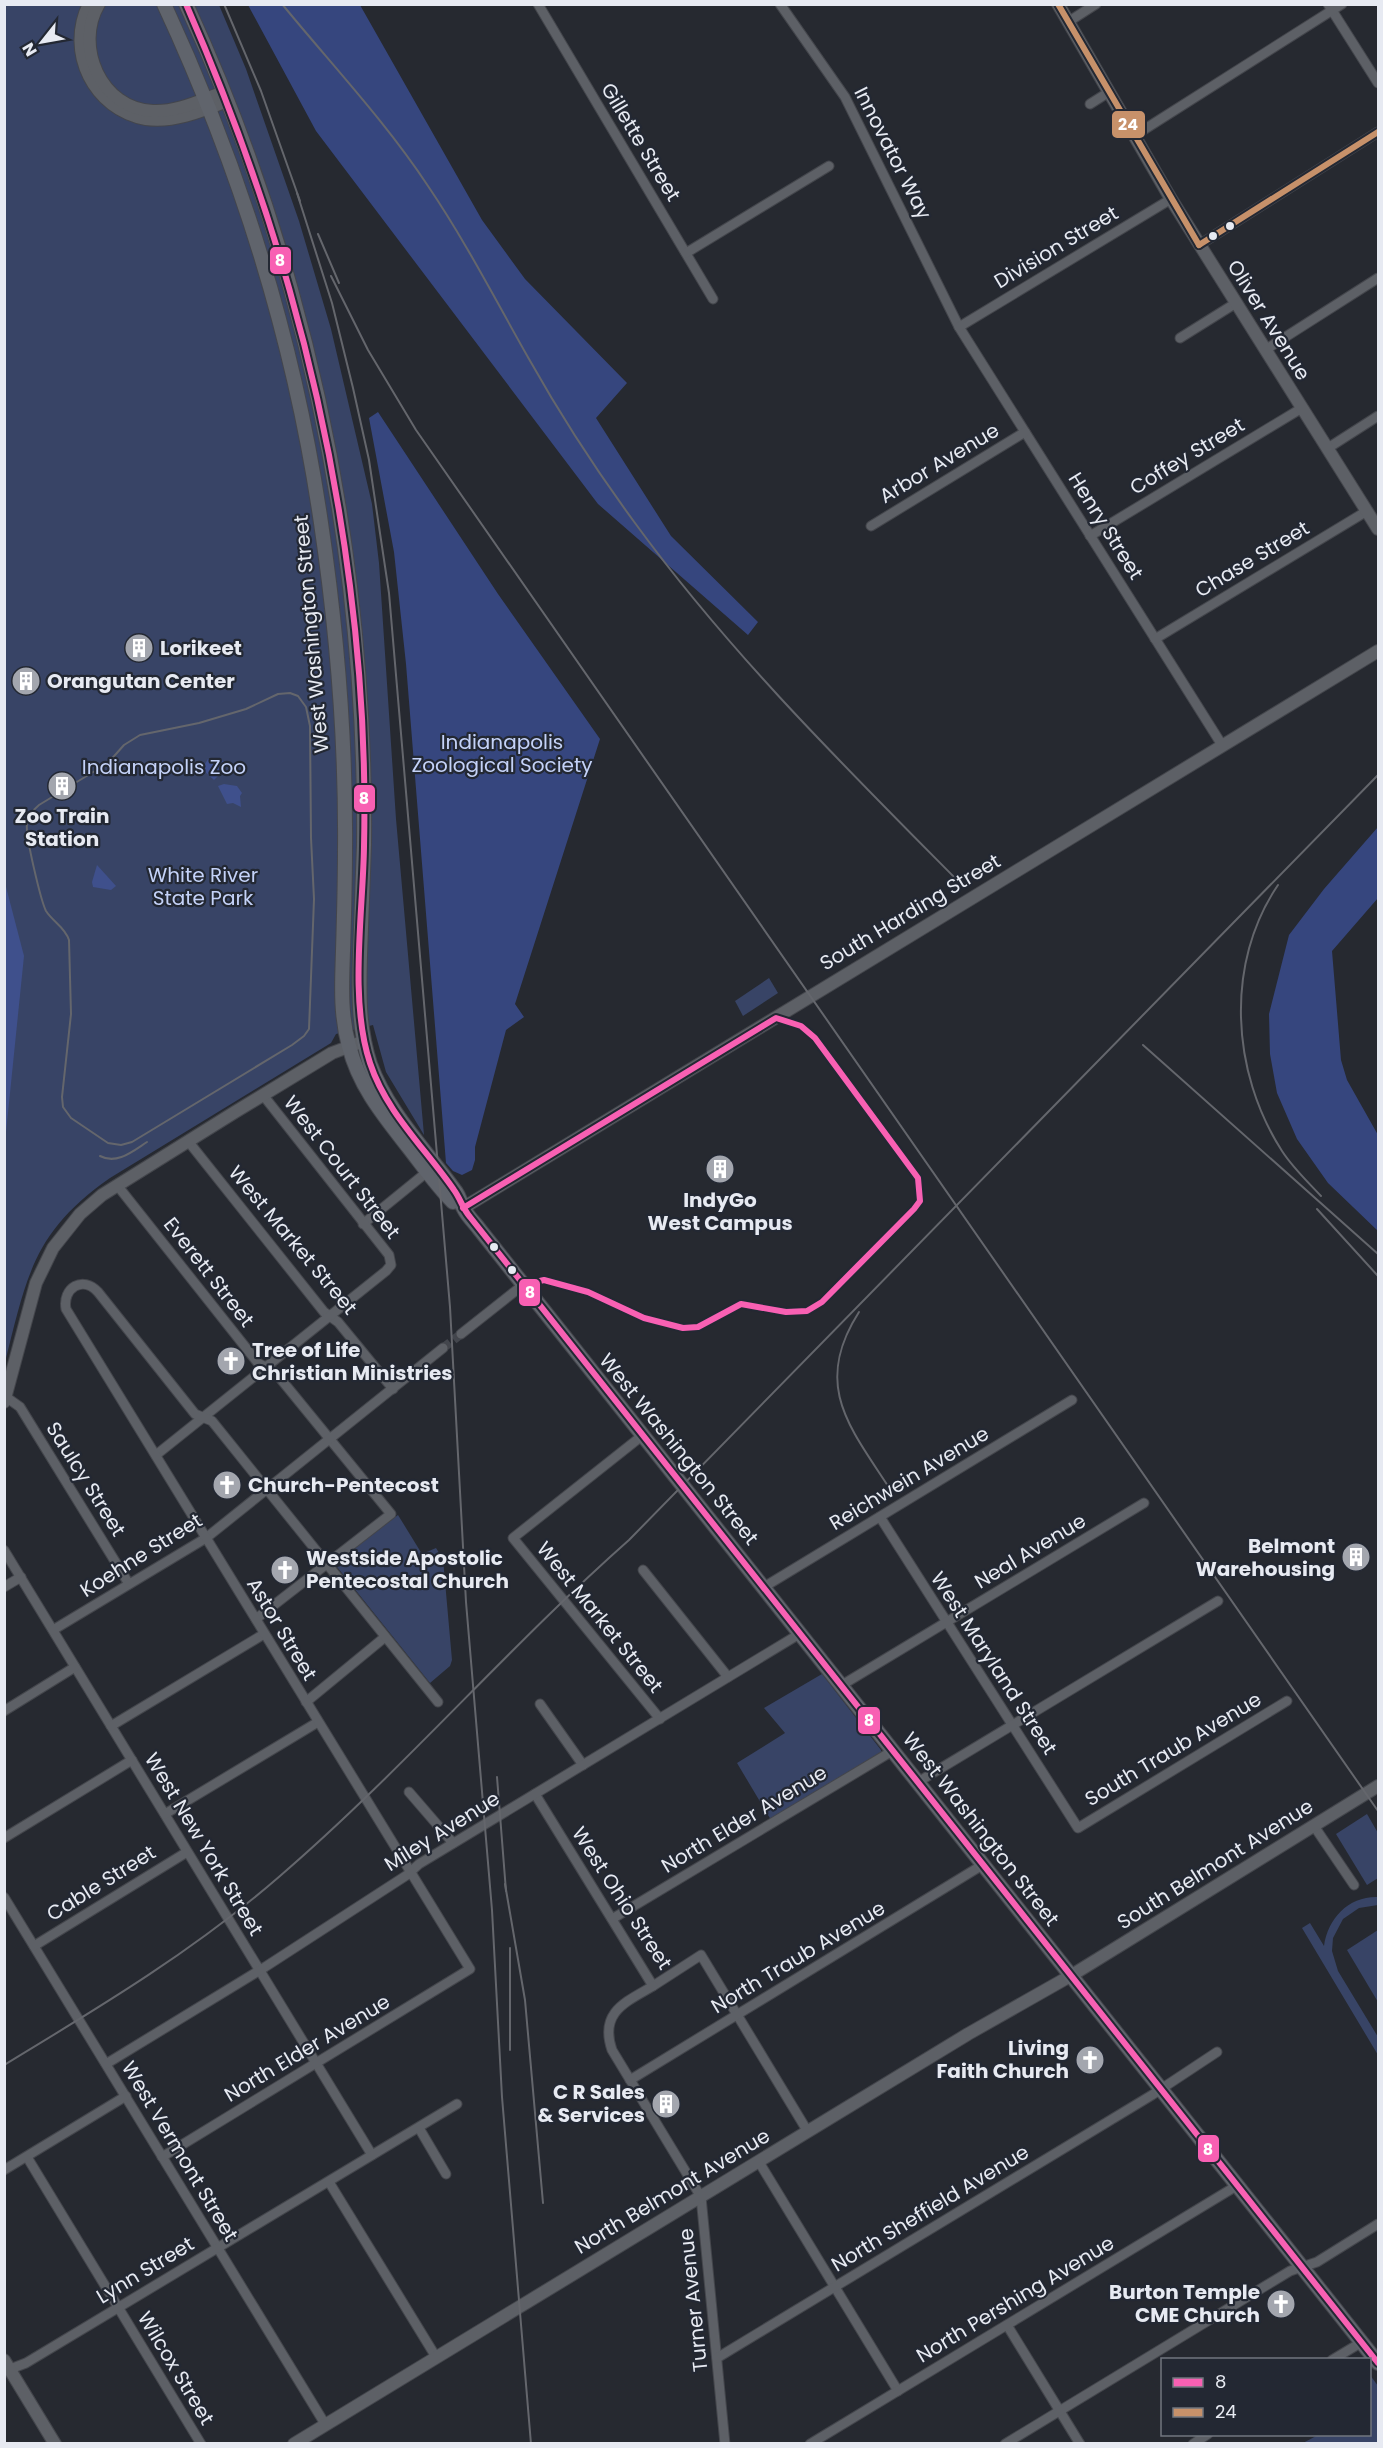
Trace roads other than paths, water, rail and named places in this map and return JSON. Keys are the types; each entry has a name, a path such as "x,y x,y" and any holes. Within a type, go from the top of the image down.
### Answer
{"main road":[{"name":"West Washington Street","path":"164,4 206,104 247,215 276,308 308,444 330,587 339,686 346,847 342,1011 349,1047 372,1098 450,1200 463,1208"},
{"name":"West Washington Street","path":"186,4 225,96 265,206 292,295 324,424 341,518 357,657 362,738 364,846 358,1001 364,1041 374,1072 387,1099 404,1125 458,1194 463,1208 523,1285 1377,2359"}],"street":[{"path":"89,4 80,32 82,60 86,73 100,94 120,111 147,119 174,118 225,96"},
{"path":"99,4 90,27 89,50 91,61 100,79 113,94 137,108 151,111 206,104"},
{"name":"Gillette Street","path":"538,4 713,299"},
{"name":"Innovator Way","path":"780,4 845,97 959,327"},
{"name":"Oliver Avenue","path":"1058,4 1199,245 1378,529"},
{"path":"1068,22 1096,4"},
{"path":"1134,136 1330,8 1342,4"},
{"path":"1330,8 1378,83"},
{"path":"1090,104 1109,92"},
{"path":"1199,245 1378,132"},
{"path":"686,253 830,166"},
{"name":"Division Street","path":"959,327 1171,199"},
{"path":"1265,350 1378,278"},
{"path":"1180,338 1236,303"},
{"name":"Henry Street","path":"959,327 1222,745"},
{"name":"Coffey Street","path":"1090,536 1302,408"},
{"path":"1328,448 1378,416"},
{"name":"Arbor Avenue","path":"871,526 1025,432"},
{"name":"Chase Street","path":"1155,639 1366,511"},
{"name":"South Harding Street","path":"463,1208 1378,651"},
{"path":"5,1400 34,1287 47,1258 80,1214 117,1185 262,1095 332,1053 364,1041"},
{"name":"West Court Street","path":"262,1095 389,1255 391,1262 386,1271 331,1317"},
{"name":"West Market Street","path":"188,1141 324,1312 338,1322 393,1389"},
{"path":"363,1224 427,1172"},
{"name":"Everett Street","path":"117,1185 258,1363 275,1372 391,1514 326,1564"},
{"name":"Astor Street","path":"204,1418 195,1414 94,1288 83,1284 72,1287 66,1296 66,1306 470,1970"},
{"path":"461,1334 523,1285"},
{"path":"156,1455 331,1317"},
{"name":"Koehne Street","path":"53,1630 206,1538 443,1348"},
{"name":"Saulcy Street","path":"5,1400 20,1407 129,1584"},
{"name":"Reichwein Avenue","path":"764,1587 1072,1400"},
{"path":"204,1418 212,1421 438,1702"},
{"name":"West Market Street","path":"643,1435 513,1538 660,1719"},
{"name":"Neal Avenue","path":"842,1685 1144,1503"},
{"name":"West Maryland Street","path":"880,1517 1078,1828"},
{"name":"West New York Street","path":"4,1550 372,2156"},
{"path":"256,1619 326,1564"},
{"path":"643,1570 728,1677"},
{"path":"4,1587 21,1577"},
{"path":"918,1782 1218,1601"},
{"name":"Miley Avenue","path":"106,2064 260,1971 453,1844 801,1633"},
{"path":"111,1726 264,1634"},
{"path":"306,1702 385,1637"},
{"path":"4,1711 75,1667"},
{"name":"South Traub Avenue","path":"1078,1828 1287,1701"},
{"path":"540,1704 583,1765"},
{"path":"165,1814 318,1722"},
{"name":"North Elder Avenue","path":"612,1919 894,1750"},
{"path":"4,1838 132,1760"},
{"name":"South Belmont Avenue","path":"1072,1975 1378,1786"},
{"path":"409,1792 453,1844"},
{"name":"West Ohio Street","path":"535,1794 654,1986 701,1955 808,2132"},
{"path":"1314,1826 1354,1885"},
{"name":"Cable Street","path":"34,1946 187,1851"},
{"name":"North Traub Avenue","path":"630,2080 984,1864"},
{"name":"West Vermont Street","path":"4,1897 325,2424"},
{"name":"North Elder Avenue","path":"162,2157 470,1970"},
{"name":"North Belmont Avenue","path":"294,2444 808,2132 1072,1975"},
{"name":"Turner Avenue","path":"654,1986 621,2005 609,2023 609,2039 612,2050 701,2197 725,2444"},
{"name":"North Sheffield Avenue","path":"717,2358 1162,2089 1217,2052"},
{"path":"4,2170 126,2096"},
{"name":"Lynn Street","path":"6,2367 26,2363 457,2104"},
{"path":"418,2127 446,2174"},
{"name":"Wilcox Street","path":"27,2157 201,2444"},
{"path":"759,2162 897,2391"},
{"path":"329,2182 436,2357"},
{"name":"North Pershing Avenue","path":"810,2444 1238,2185"},
{"path":"1005,2444 1290,2271 1317,2262 1378,2224"},
{"path":"1007,2325 1080,2444"},
{"path":"1335,2358 1362,2342"},
{"path":"6,2367 55,2444"}],"tunnel":[{"path":"443,1348 461,1334"}],"railway":[{"path":"224,4 261,91 300,201"},
{"path":"282,4 376,116 428,186 468,250 566,422 671,571 788,706 954,877"},
{"path":"297,193 332,303 353,388 369,460 389,593 450,1307 466,1602 492,1910 502,2097 531,2444"},
{"path":"318,234 339,283"},
{"path":"331,276 368,350 416,430 1378,1811"},
{"path":"290,693 298,696 306,707 310,726 314,899 309,1029 292,1045 132,1142 121,1145 108,1143 71,1118 63,1107 62,1097 71,1014 69,940 65,932 46,911 28,841 28,818 39,805 108,763 124,745 140,735 199,723 246,709 278,694 290,693"},
{"path":"4,2065 111,1999 215,1929 325,1836 584,1581 629,1540 1378,775"},
{"path":"1278,885 1261,916 1249,948 1243,983 1241,1018 1244,1053 1252,1087 1265,1120 1286,1157 1321,1196"},
{"path":"1143,1045 1378,1254"},
{"path":"100,1156 119,1158 147,1142"},
{"path":"1317,1209 1378,1276"},
{"path":"859,1312 845,1338 838,1361 837,1383 841,1403 849,1423 888,1486"},
{"path":"497,1777 506,1891"},
{"path":"505,1884 525,2000 543,2203"},
{"path":"510,1948 510,2050"}],"place":[{"name":"Lorikeet","path":"139,648"},
{"name":"Orangutan Center","path":"26,681"},
{"name":"Zoo Train Station","path":"62,786"},
{"name":"IndyGo West Campus","path":"720,1169"},
{"name":"Tree of Life Christian Ministries","path":"231,1361"},
{"name":"Church-Pentecost","path":"227,1485"},
{"name":"Belmont Warehousing","path":"1356,1557"},
{"name":"Westside Apostolic Pentecostal Church","path":"285,1570"},
{"name":"Living Faith Church","path":"1090,2060"},
{"name":"C R Sales & Services","path":"666,2104"},
{"name":"Burton Temple CME Church","path":"1281,2304"}],"park label":[{"name":"Indianapolis Zoological Society","path":"502,754"},
{"name":"Indianapolis Zoo","path":"164,767"},
{"name":"White River State Park","path":"203,886"}]}
